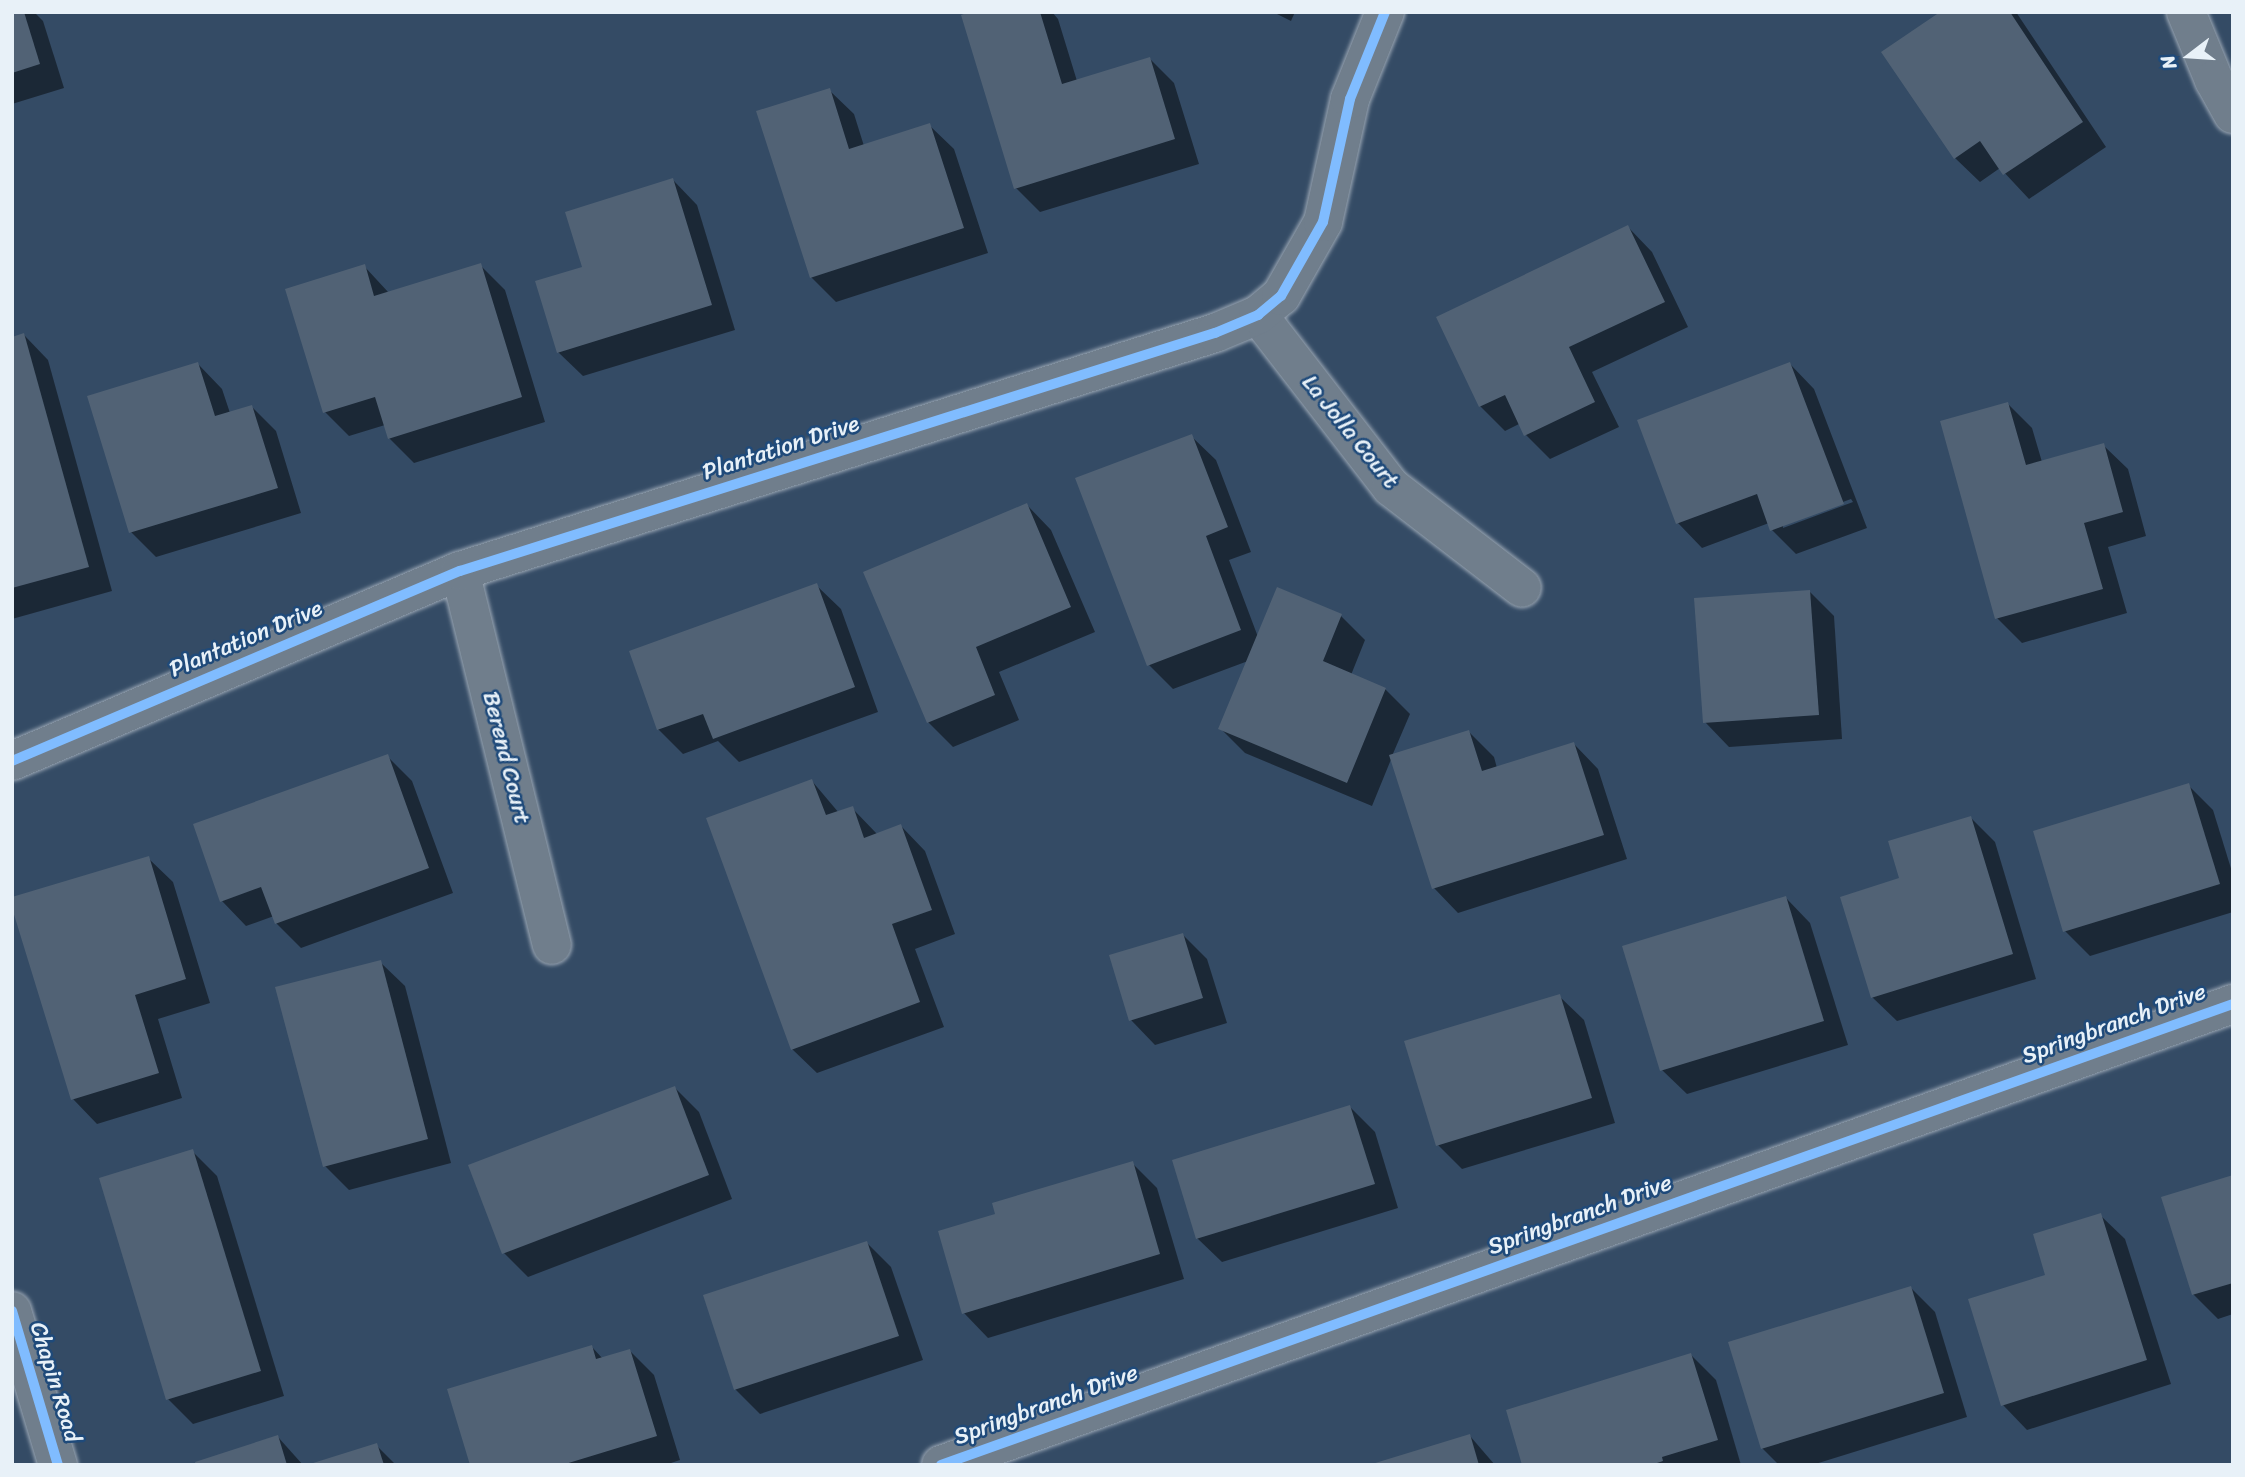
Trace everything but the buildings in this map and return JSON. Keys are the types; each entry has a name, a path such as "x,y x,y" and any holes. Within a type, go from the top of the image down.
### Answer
{"street":[{"name":"Plantation Drive","path":"12,761 460,571 1214,333 1258,315 1281,296 1323,222 1350,99 1385,12"},
{"path":"2186,12 2214,80 2233,114"},
{"name":"La Jolla Court","path":"1258,315 1391,487 1521,588"},
{"name":"Berend Court","path":"460,571 552,944"},
{"name":"Springbranch Drive","path":"941,1465 2233,1004"},
{"name":"Chapin Road","path":"12,1311 58,1465"}],"cycle path":[{"path":"12,761 460,571 1215,333 1258,315 1281,296 1323,222 1350,99 1385,12"},
{"path":"941,1465 2233,1004"},
{"path":"12,1311 58,1465"}]}
